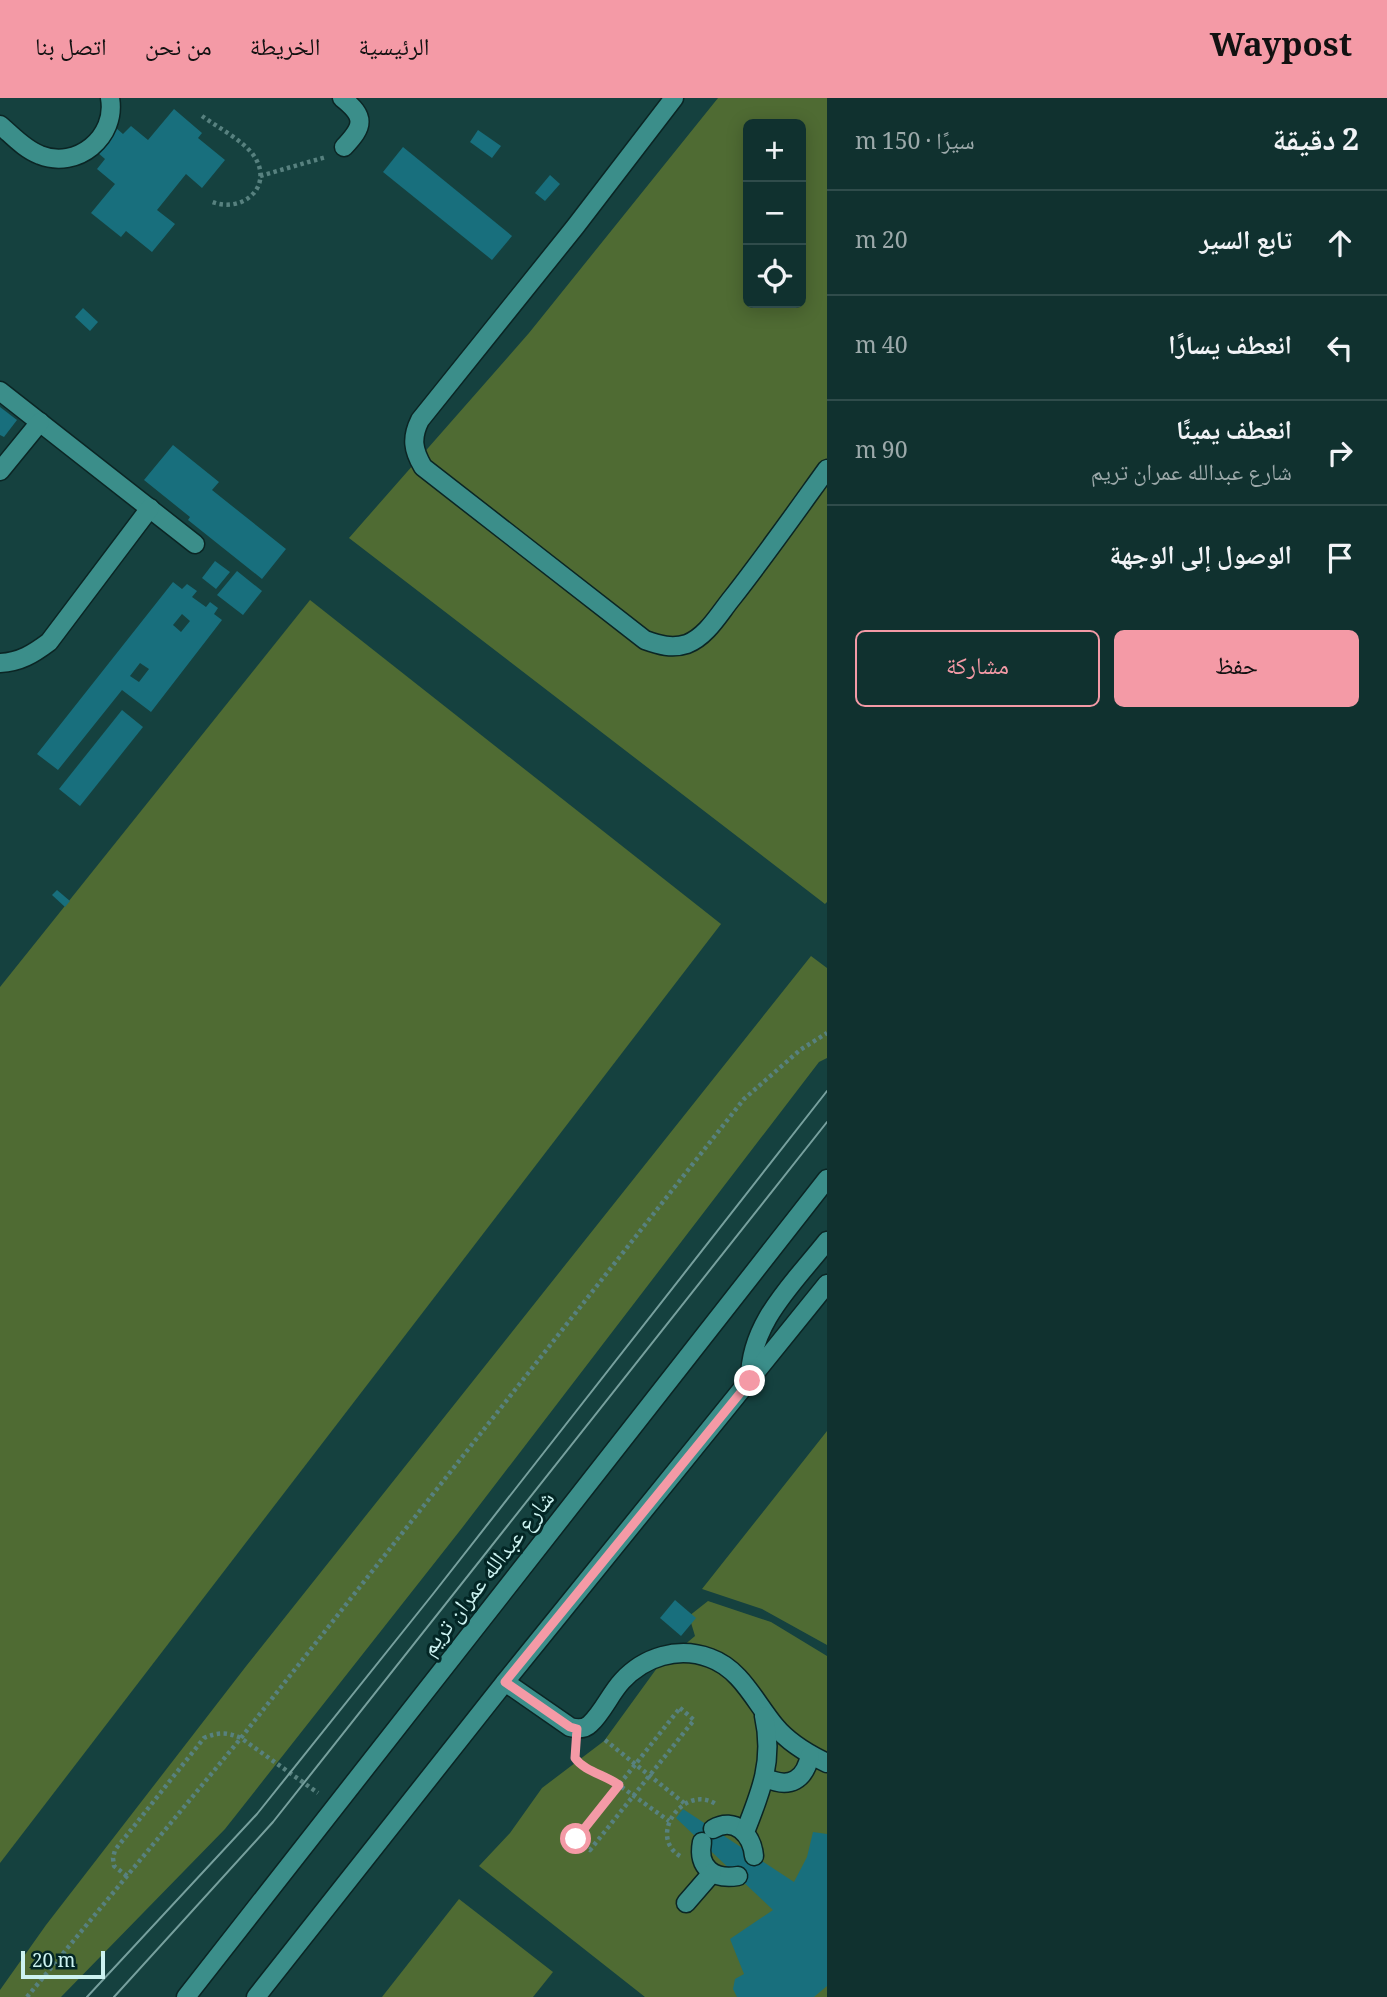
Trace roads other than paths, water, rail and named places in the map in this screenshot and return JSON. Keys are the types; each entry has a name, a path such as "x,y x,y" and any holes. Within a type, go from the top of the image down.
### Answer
{"street":[{"path":"0,125 28,149 41,156 55,159 70,157 85,152 105,131 110,117 110,98"},
{"path":"342,98 359,114 360,124 356,134 344,147"},
{"path":"674,98 575,228 420,420 414,431 416,456 423,467 645,640 673,647 687,644 699,637 709,626 759,564 827,468"},
{"path":"0,391 195,544"},
{"path":"0,471 40,422"},
{"path":"0,678 6,663 32,655 49,642 150,508"},
{"name":"شارع عبدالله عمران تريم","path":"186,1997 827,1179"},
{"path":"750,1381 752,1355 760,1329 827,1241"},
{"path":"256,1997 505,1682 827,1284"},
{"path":"795,1326 827,1306"},
{"path":"505,1682 570,1727 584,1727 635,1668 652,1659 671,1654 690,1653 709,1657 727,1666 742,1681 783,1735 810,1755 827,1763"},
{"path":"745,1832 766,1778 768,1732 763,1709"},
{"path":"766,1778 777,1783 800,1777 807,1767 810,1755"},
{"path":"738,1875 727,1878 712,1873 705,1866 701,1857 707,1836 726,1825 735,1826 750,1838 754,1856"},
{"path":"686,1903 712,1873"}],"tram line":[{"path":"87,1997 257,1814 827,1091"},
{"path":"114,1997 273,1822 827,1122"}]}
